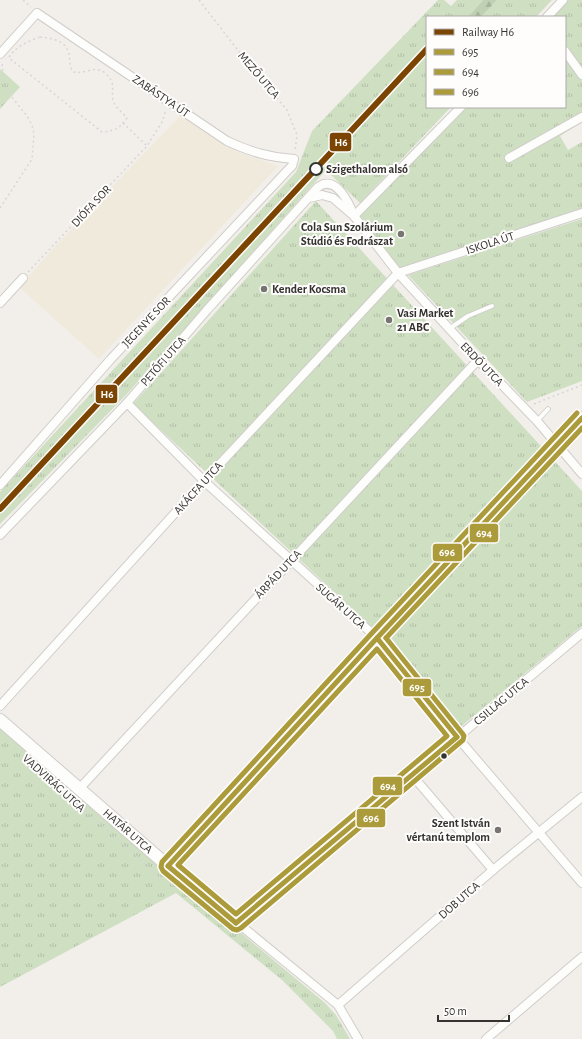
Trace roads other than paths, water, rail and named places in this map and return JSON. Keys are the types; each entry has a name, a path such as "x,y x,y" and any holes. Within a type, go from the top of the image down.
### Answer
{"street":[{"path":"548,16 562,0"},
{"name":"ZABÁSTYA ÚT","path":"1,53 37,13 228,141 248,151 274,158 294,159"},
{"path":"566,52 582,75"},
{"path":"354,216 460,108"},
{"path":"509,158 582,117"},
{"name":"JEGENYE SOR","path":"0,486 110,360 287,172 292,166 294,159"},
{"name":"ERDŐ UTCA","path":"321,185 331,185 339,189 347,198 354,216"},
{"name":"PETŐFI UTCA","path":"0,535 127,402 207,310 321,185"},
{"name":"ERDŐ UTCA","path":"308,198 319,195 333,198 354,216 398,273 478,360 538,421 582,474"},
{"name":"ISKOLA ÚT","path":"398,273 582,213"},
{"name":"AKÁCFA UTCA","path":"0,706 204,481 398,273"},
{"path":"0,303 23,278"},
{"name":"ÁRPÁD UTCA","path":"79,789 478,360"},
{"name":"SUGÁR UTCA","path":"127,402 204,481 377,638 457,737 582,883"},
{"path":"168,866 377,638 582,418"},
{"name":"CSILLAG UTCA","path":"236,923 582,633"},
{"name":"HATÁR UTCA","path":"0,720 168,866 338,1005 358,1039"},
{"path":"412,775 494,870"},
{"name":"DOB UTCA","path":"338,1005 582,796"},
{"path":"486,1039 582,957"}],"lane":[{"path":"449,329 468,316 492,306"},
{"path":"538,421 548,409"}],"rail line":[{"name":"H6","path":"0,509 426,50"}],"place":[{"name":"Szigethalom alsó","path":"316,169"},
{"name":"Cola Sun Szolárium Stúdió és Fodrászat","path":"401,234"},
{"name":"Kender Kocsma","path":"264,289"},
{"name":"Vasi Market 21 ABC","path":"389,320"},
{"name":"Szent István vértanú templom","path":"498,830"}]}
